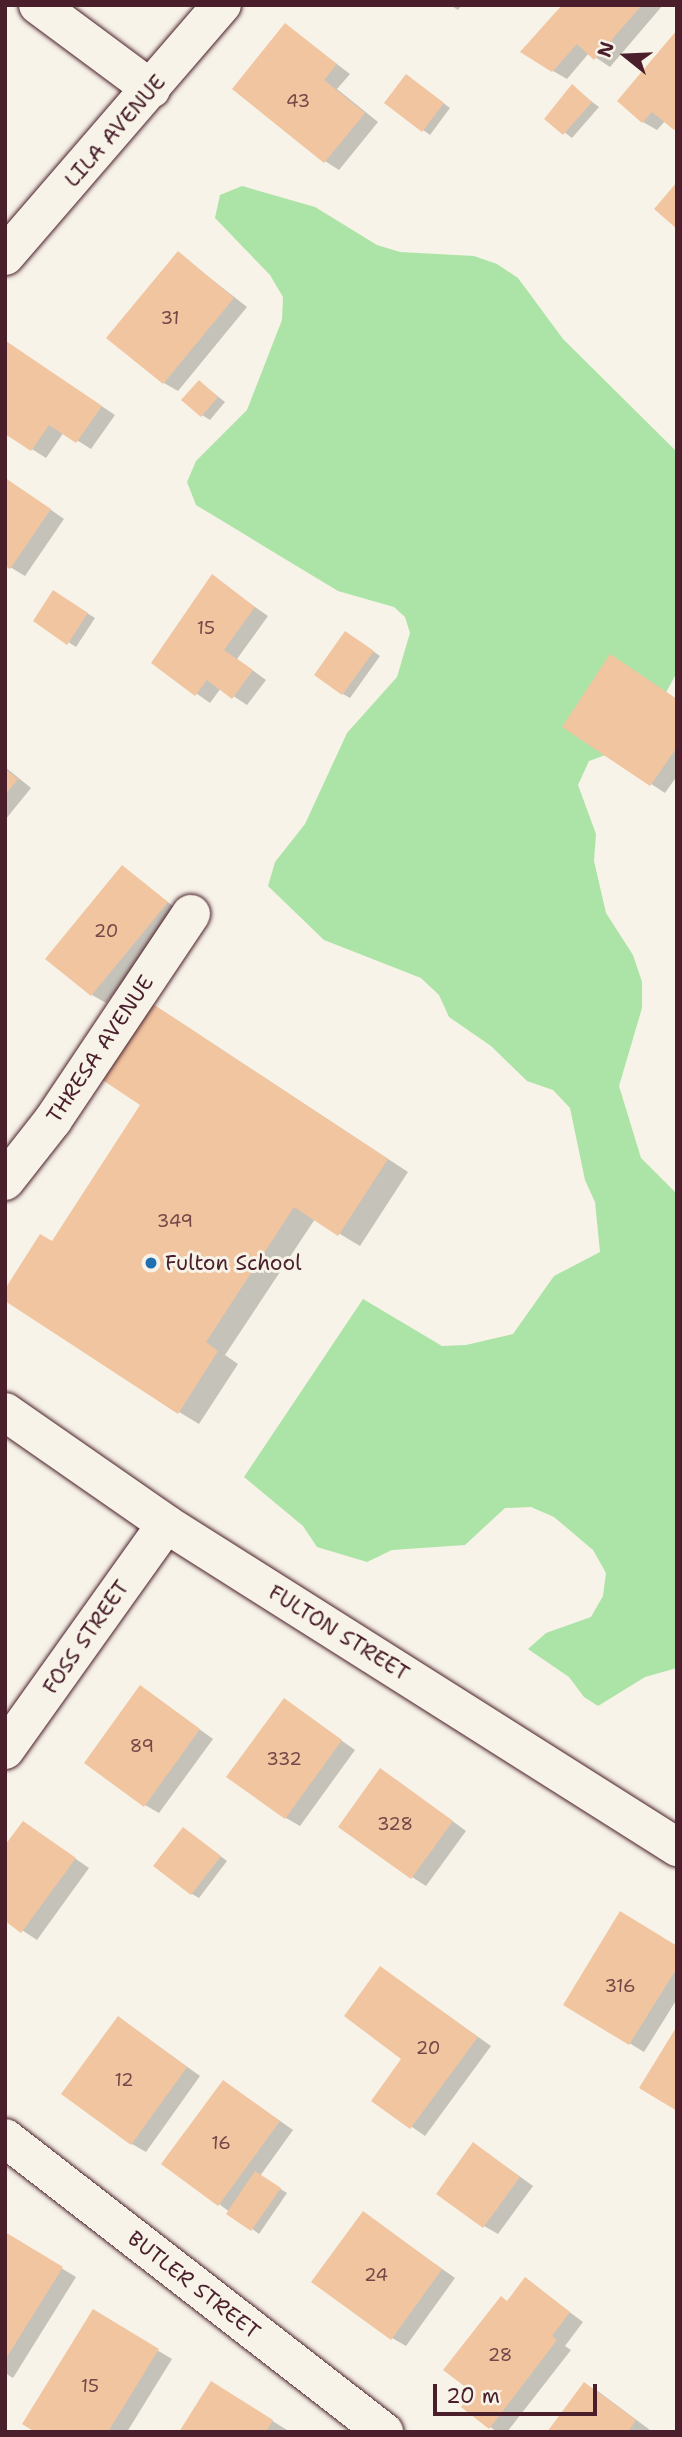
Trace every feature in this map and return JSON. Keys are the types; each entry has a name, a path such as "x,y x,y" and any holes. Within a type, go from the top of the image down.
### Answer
{"street":[{"path":"38,5 150,89"},
{"name":"LILA AVENUE","path":"5,256 222,5"},
{"name":"THRESA AVENUE","path":"5,1181 53,1120 191,914"},
{"name":"FULTON STREET","path":"5,1412 166,1524 677,1847"},
{"name":"FOSS STREET","path":"5,1750 166,1524"},
{"name":"BUTLER STREET","path":"5,2138 384,2432"}],"green space":[{"path":"242,186 315,207 377,245 400,252 474,256 497,264 518,278 563,339 677,452 677,672 639,743 589,761 578,785 596,834 594,861 606,913 633,955 642,982 642,1008 619,1086 641,1158 677,1194 677,1668 645,1677 598,1706 584,1697 569,1677 528,1649 546,1633 591,1617 603,1596 606,1573 593,1550 554,1517 531,1507 505,1508 465,1545 392,1550 367,1562 317,1547 303,1526 244,1477 363,1299 442,1346 466,1345 513,1334 554,1276 600,1252 595,1202 585,1180 570,1108 553,1090 527,1081 491,1046 449,1017 439,995 421,978 324,940 268,886 275,862 305,824 347,733 397,677 410,633 405,617 394,607 338,591 196,505 187,482 196,461 247,410 282,320 283,297 270,275 215,218 220,195"}],"building":[{"path":"562,5 642,5 594,60 577,44 552,72 520,52"},
{"path":"285,23 337,64 324,80 365,113 324,163 232,89"},
{"path":"677,30 677,127 674,130 652,112 642,123 617,101"},
{"path":"406,74 444,103 422,132 384,103"},
{"path":"572,84 592,102 563,135 544,119"},
{"path":"677,182 677,229 654,209"},
{"path":"178,251 234,298 163,384 106,338"},
{"path":"6,341 102,406 76,443 49,425 31,451 5,434"},
{"path":"199,380 218,397 201,417 181,400"},
{"path":"5,478 51,509 10,569 5,566"},
{"path":"212,574 255,607 224,650 253,670 232,699 207,680 195,696 151,663"},
{"path":"53,590 88,613 67,645 33,621"},
{"path":"345,631 374,651 342,695 314,675"},
{"path":"610,654 677,699 677,747 650,786 562,727"},
{"path":"5,769 18,779 5,795"},
{"path":"122,865 168,902 91,996 45,959"},
{"path":"150,1002 388,1159 338,1236 294,1207 206,1342 218,1351 178,1414 5,1301 5,1289 40,1234 52,1241 140,1105 101,1079"},
{"path":"140,1685 200,1729 144,1807 84,1763"},
{"path":"284,1698 342,1740 285,1819 226,1777"},
{"path":"380,1768 453,1821 411,1879 338,1827"},
{"path":"23,1821 76,1858 21,1933 5,1921 5,1845"},
{"path":"183,1827 221,1856 191,1895 153,1866"},
{"path":"620,1911 677,1946 677,1968 629,2045 563,2005"},
{"path":"380,1966 478,2037 410,2129 371,2101 401,2059 344,2016"},
{"path":"118,2016 187,2067 131,2145 61,2094"},
{"path":"677,2026 677,2111 639,2088"},
{"path":"223,2080 280,2121 218,2206 161,2164"},
{"path":"473,2142 520,2177 483,2228 436,2194"},
{"path":"255,2171 281,2188 251,2231 226,2214"},
{"path":"363,2211 442,2269 391,2340 311,2282"},
{"path":"5,2232 63,2267 5,2360"},
{"path":"525,2277 570,2312 552,2336 557,2340 489,2429 461,2407 472,2392 443,2370 501,2296 507,2301"},
{"path":"93,2309 159,2349 108,2432 35,2432 22,2424"},
{"path":"211,2381 273,2420 266,2432 179,2432"},
{"path":"584,2382 636,2420 628,2432 547,2432"}],"place":[{"name":"Fulton School","path":"151,1263"}]}
